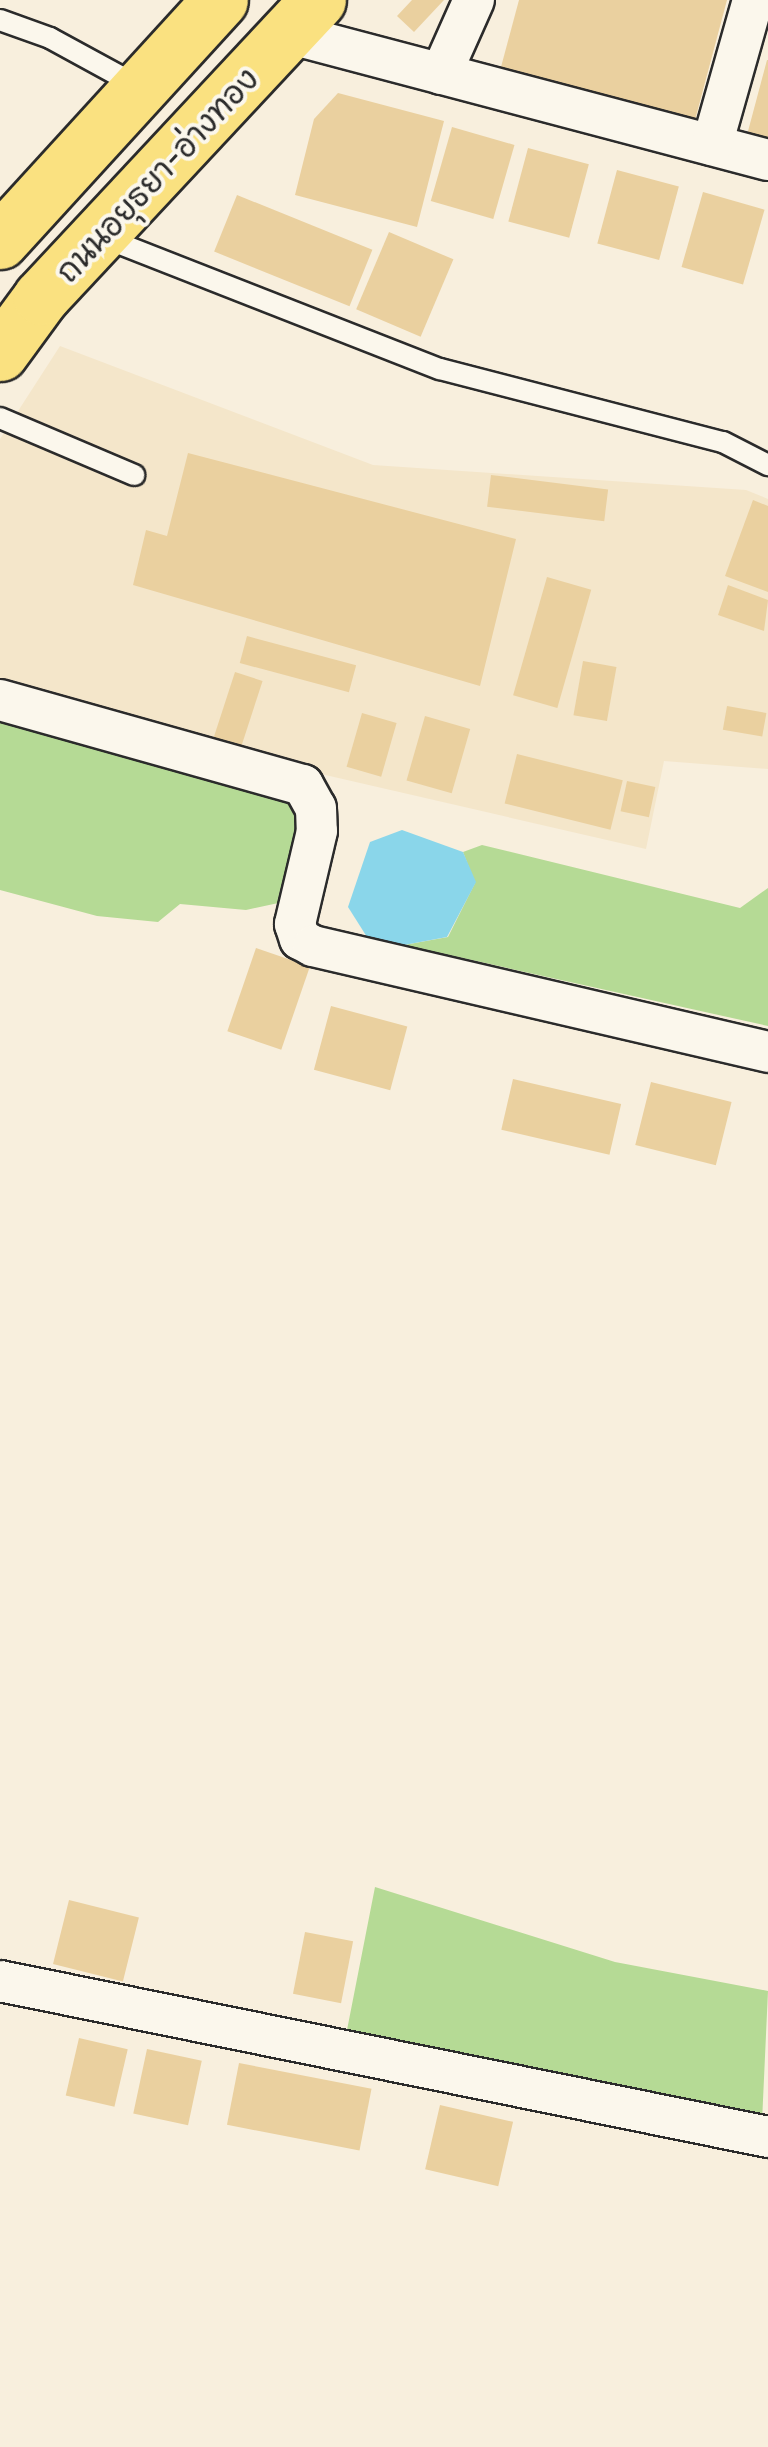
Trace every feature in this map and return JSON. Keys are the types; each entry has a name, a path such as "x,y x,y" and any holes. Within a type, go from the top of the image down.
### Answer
{"main road":[{"path":"0,241 220,0"},
{"name":"ถนนอยุธยา-อ่างทอง","path":"0,353 99,236 302,17"}],"street":[{"path":"441,74 474,0"},
{"path":"712,145 753,0"},
{"path":"302,17 441,74 768,160"},
{"path":"0,700 303,785 316,808 317,831 295,924 300,939 313,946 768,1052"},
{"path":"0,1981 768,2138"}],"lane":[{"path":"0,20 50,38 140,87"},
{"path":"99,236 440,369 723,442 768,465"},
{"path":"0,418 134,476"}],"shaded area":[{"path":"60,346 373,465 746,490 768,499 768,769 664,761 646,849 321,774 0,684 0,439"}],"green space":[{"path":"0,717 276,791 293,807 301,828 283,902 246,910 180,904 158,922 97,916 0,890"},
{"path":"482,845 740,908 768,888 768,1026 404,945 448,937 475,883 463,852"},
{"path":"375,1887 615,1962 768,1991 762,2122 347,2030"}],"water":[{"path":"402,830 463,852 476,882 447,937 404,945 367,937 348,907 370,842"}],"building":[{"path":"412,0 444,0 414,32 397,16"},
{"path":"519,0 727,0 695,120 501,67"},
{"path":"768,60 768,141 747,135"},
{"path":"338,93 444,121 417,227 295,195 314,119"},
{"path":"452,127 514,145 493,219 431,201"},
{"path":"528,148 589,164 569,238 508,221"},
{"path":"617,170 679,187 659,260 597,243"},
{"path":"703,192 765,210 743,285 682,267"},
{"path":"237,195 372,250 350,306 214,252"},
{"path":"389,232 453,259 421,337 356,309"},
{"path":"188,453 516,539 480,686 133,585 146,530 167,536"},
{"path":"491,475 608,489 604,521 487,507"},
{"path":"753,500 768,506 768,592 725,576"},
{"path":"547,577 591,590 557,708 513,695"},
{"path":"728,585 768,600 764,631 718,615"},
{"path":"247,636 356,665 349,692 240,663"},
{"path":"583,661 616,667 607,721 573,715"},
{"path":"235,672 263,681 241,748 213,739"},
{"path":"727,706 766,713 762,737 723,730"},
{"path":"362,713 397,723 381,777 347,767"},
{"path":"425,716 470,729 452,793 407,780"},
{"path":"517,754 623,780 610,830 505,803"},
{"path":"627,781 655,787 649,817 621,811"},
{"path":"256,948 310,967 281,1050 227,1031"},
{"path":"331,1006 407,1026 390,1090 314,1070"},
{"path":"513,1079 621,1104 609,1155 501,1130"},
{"path":"651,1082 732,1102 716,1165 635,1145"},
{"path":"69,1900 139,1917 123,1981 53,1964"},
{"path":"305,1932 353,1941 341,2003 293,1994"},
{"path":"79,2038 128,2049 114,2107 66,2095"},
{"path":"147,2049 202,2061 188,2125 133,2114"},
{"path":"239,2063 372,2089 359,2151 227,2125"},
{"path":"440,2105 513,2122 498,2186 425,2169"}]}
